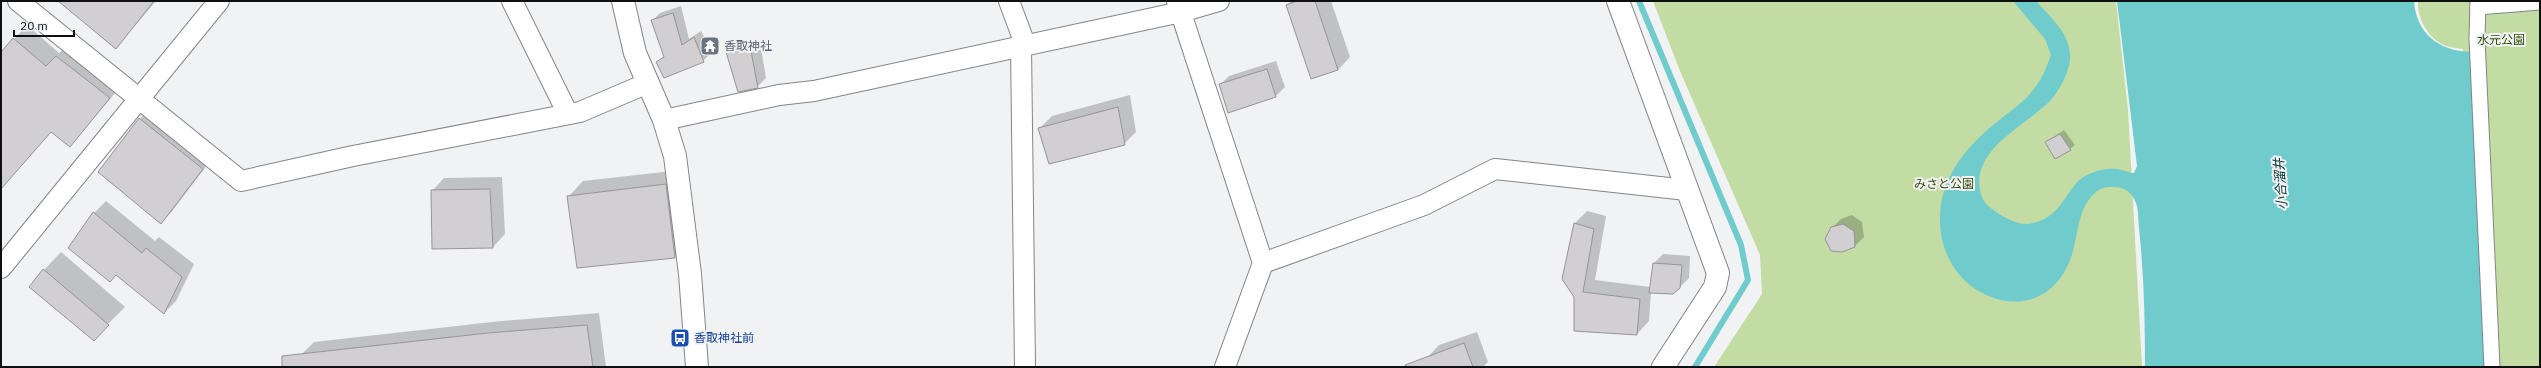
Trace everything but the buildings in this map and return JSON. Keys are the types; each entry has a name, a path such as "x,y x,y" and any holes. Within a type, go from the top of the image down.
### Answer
{"street":[{"path":"18,1 138,100 241,181 353,156 580,112 648,83"},
{"path":"1,268 219,1"},
{"path":"512,1 568,114"},
{"path":"623,1 635,53 664,120 675,156 690,274 697,367"},
{"path":"1009,1 1023,45 1025,367"},
{"path":"664,120 779,95 814,91 1023,45 1179,6 1219,1"},
{"path":"1618,1 1718,273 1715,287 1663,367"},
{"path":"2492,367 2477,39 2478,4 2540,2"},
{"path":"1179,6 1263,263 1225,367"},
{"path":"1263,263 1424,205 1495,169 1687,190"}],"green space":[{"name":"みさと公園","path":"1653,1 2116,1 2128,110 2142,367 1714,367 1762,294 1760,255 1680,71"},
{"name":"水元公園","path":"2418,1 2540,1 2540,367 2477,367 2463,49 2446,46 2433,38 2425,27 2419,14"}],"water":[{"name":"小合溜井","path":"2013,1 2036,1 2062,31 2066,38 2070,53 2067,71 2054,96 2041,109 2016,128 1993,150 1984,162 1980,175 1980,190 1988,205 2009,220 2028,224 2040,221 2050,216 2074,186 2087,175 2100,170 2109,169 2118,169 2134,173 2137,166 2117,1 2414,1 2419,22 2424,31 2431,38 2448,48 2470,52 2484,367 2145,367 2143,280 2138,211 2131,195 2126,190 2117,187 2101,189 2095,192 2088,201 2080,218 2073,251 2067,266 2059,279 2050,289 2026,301 2012,301 1997,299 1974,288 1961,277 1947,256 1944,247 1940,221 1941,204 1945,188 1952,172 1972,145 1984,133 2023,101 2032,91 2043,75 2051,55 2045,39"}],"waterway":[{"path":"1639,1 1741,245 1748,280 1695,367"}],"place":[{"name":"香取神社","path":"710,46"},
{"name":"香取神社前","path":"680,338"}]}
